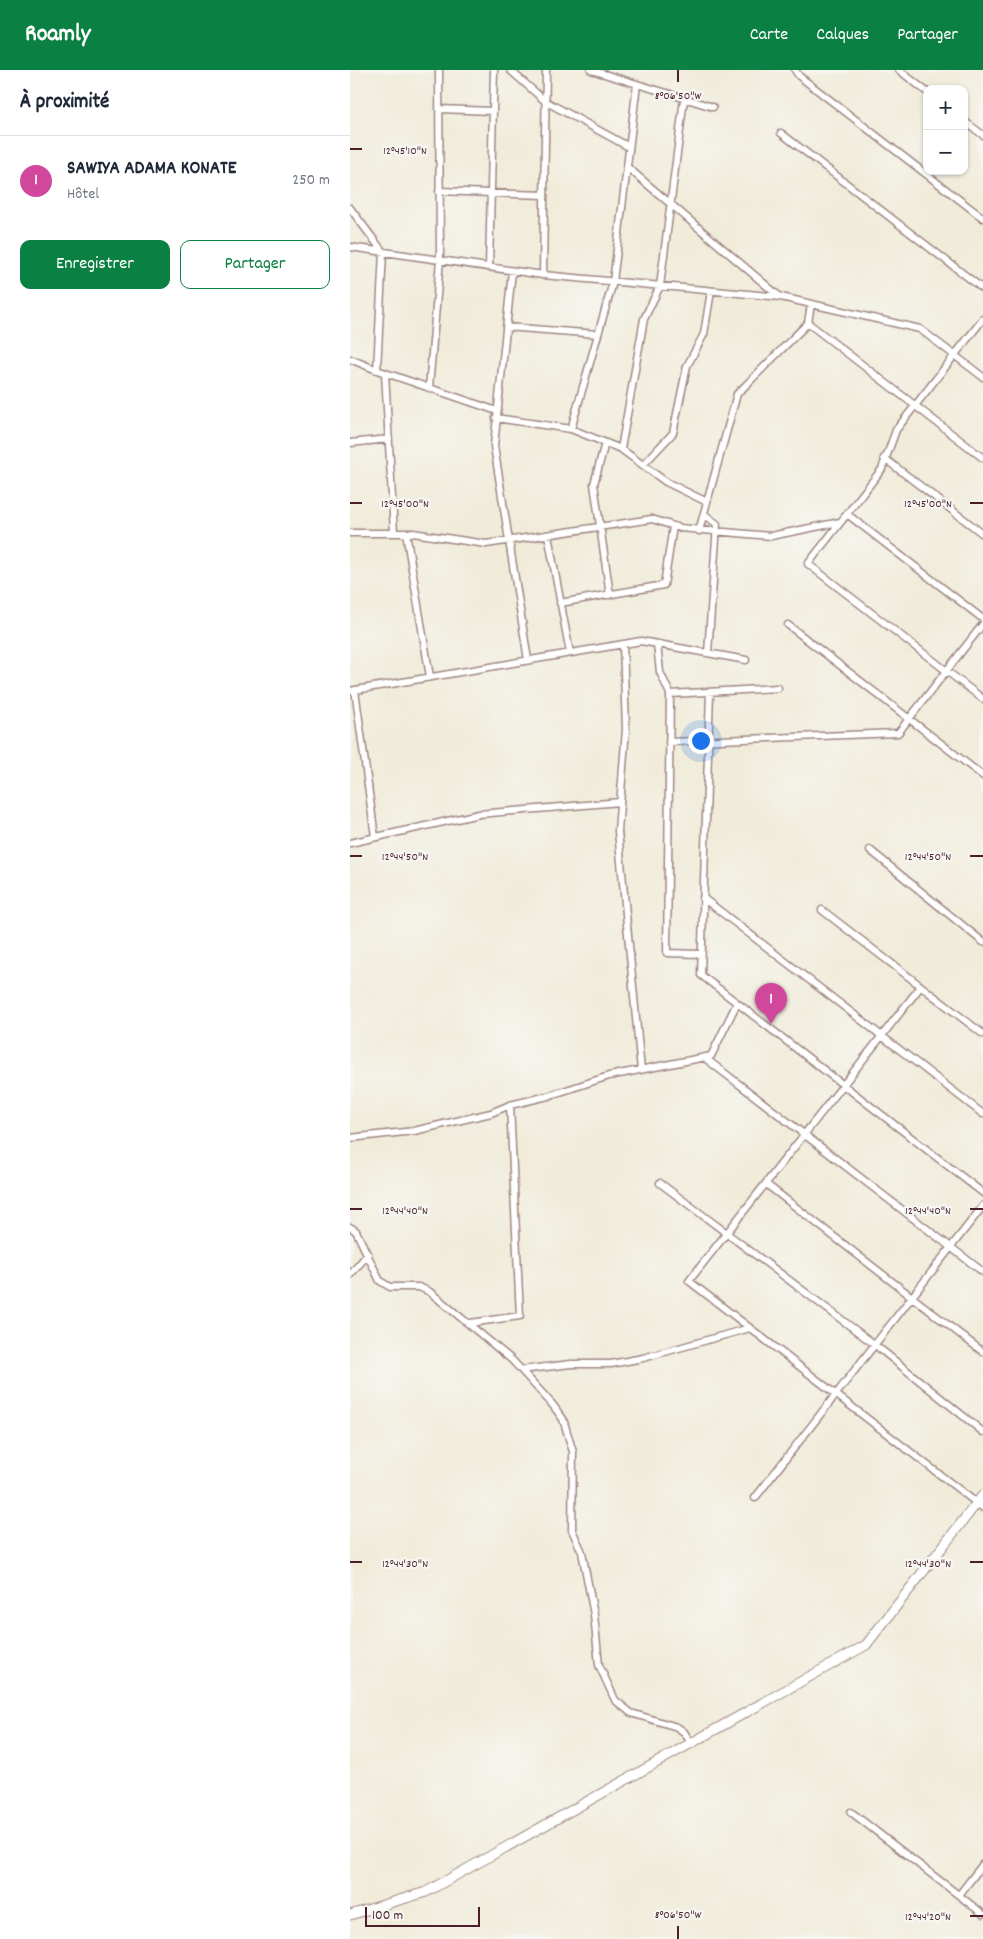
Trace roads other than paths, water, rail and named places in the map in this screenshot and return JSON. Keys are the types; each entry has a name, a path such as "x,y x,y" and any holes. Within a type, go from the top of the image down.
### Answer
{"street":[{"path":"429,388 440,260 439,70"},
{"path":"489,267 494,70"},
{"path":"510,70 545,101 629,147"},
{"path":"542,275 546,70"},
{"path":"591,70 713,107"},
{"path":"795,70 799,76 983,218"},
{"path":"899,70 923,89"},
{"path":"570,429 613,282 637,84"},
{"path":"621,449 637,348 644,319 660,286 684,98"},
{"path":"439,109 493,111"},
{"path":"968,124 983,135"},
{"path":"781,133 983,289"},
{"path":"627,167 781,297"},
{"path":"439,191 544,195"},
{"path":"350,208 383,252 377,370"},
{"path":"350,247 542,275 781,297 920,329 983,377"},
{"path":"512,271 494,446 528,660"},
{"path":"643,465 674,433 687,366 704,334 711,291"},
{"path":"699,531 737,394 808,323 811,304"},
{"path":"983,319 896,430 884,458 882,469 808,564 983,699"},
{"path":"808,323 983,458"},
{"path":"506,327 598,334"},
{"path":"350,358 497,415 570,429 621,449 666,482 707,502"},
{"path":"385,373 394,533"},
{"path":"350,443 389,440"},
{"path":"606,443 594,484 610,594"},
{"path":"884,458 983,534"},
{"path":"704,514 717,524 708,653"},
{"path":"847,514 983,619"},
{"path":"350,533 406,533 459,538 486,544 652,519 673,526 699,531 771,536 840,522"},
{"path":"560,603 664,585 673,526"},
{"path":"406,533 430,677"},
{"path":"548,535 570,653"},
{"path":"669,742 898,733 983,624"},
{"path":"788,625 983,776"},
{"path":"374,837 352,690 641,641 746,660"},
{"path":"623,644 626,729 618,831 641,1070"},
{"path":"657,644 660,672 670,694 667,953 700,954"},
{"path":"670,694 778,688"},
{"path":"710,692 700,954 701,975 983,1193"},
{"path":"350,843 479,814 620,802"},
{"path":"870,850 981,940 983,932"},
{"path":"703,898 983,1114"},
{"path":"822,910 983,1034"},
{"path":"920,986 690,1281 980,1506"},
{"path":"350,1138 414,1131 491,1112 610,1076 712,1056 737,1003"},
{"path":"705,1058 983,1272"},
{"path":"470,1323 520,1316 510,1105"},
{"path":"660,1184 874,1344 983,1432"},
{"path":"766,1184 983,1352"},
{"path":"755,1498 983,1206"},
{"path":"350,1227 356,1231 380,1281 390,1287 419,1287 430,1292 470,1323 521,1370 552,1404 562,1419 570,1439 572,1452 572,1530 582,1552 594,1615 599,1665 616,1700 631,1713 677,1726 684,1732 691,1743"},
{"path":"350,1275 368,1254"},
{"path":"521,1370 571,1364 611,1364 643,1358 750,1328"},
{"path":"350,1916 426,1892 866,1645 980,1506 983,1495"},
{"path":"851,1812 983,1914"},
{"path":"959,1895 983,1864"}],"place":[{"name":"SAWIYA ADAMA KONATE","path":"771,1024"}]}
